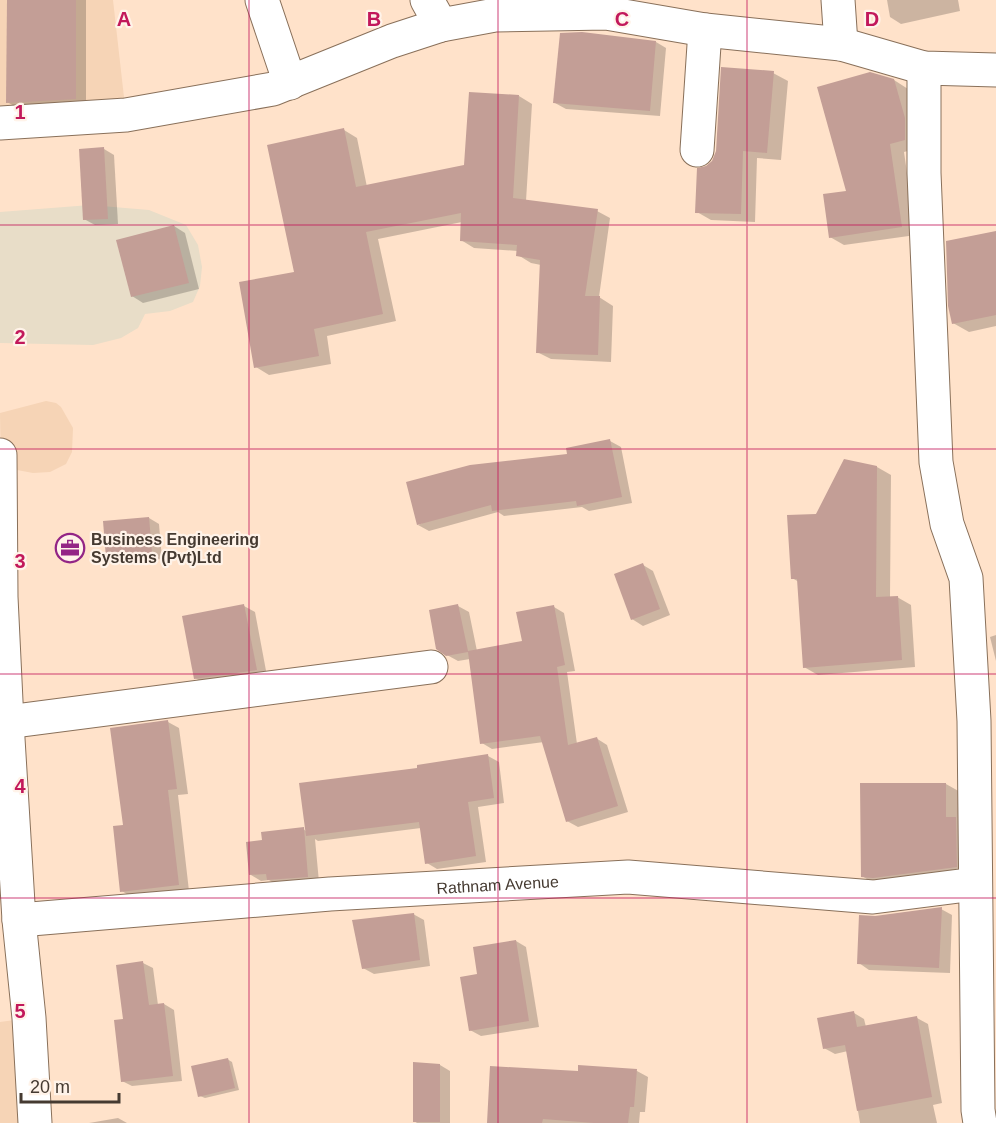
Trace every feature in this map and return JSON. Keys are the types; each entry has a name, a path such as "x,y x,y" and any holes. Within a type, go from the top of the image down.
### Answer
{"street":[{"path":"262,0 290,83"},
{"path":"838,0 841,44"},
{"path":"0,123 126,115 273,89 392,41 434,12 495,15 519,7 606,13 705,30 841,44 924,68 996,70"},
{"path":"697,150 705,30"},
{"path":"924,68 924,173 936,462 947,524 966,578 974,721 984,747 975,884 980,1123"},
{"path":"0,455 1,597 7,722 19,920 29,1018 35,1123"},
{"path":"7,722 431,667"},
{"name":"Rathnam Avenue","path":"19,920 330,894 628,877 873,897 975,884"}],"shaded area":[{"path":"0,0 113,0 126,115 0,123"},
{"path":"90,205 149,210 186,225 198,245 202,267 200,286 193,302 170,311 145,314 138,328 121,338 93,345 0,343 0,212"},
{"path":"46,401 56,403 61,407 73,428 72,452 66,464 50,472 33,473 1,467 0,413"},
{"path":"29,1018 35,1123 0,1123 0,1022"}],"building":[{"path":"7,0 76,0 76,99 6,103"},
{"path":"582,32 656,41 650,111 553,103 560,33"},
{"path":"721,67 774,71 767,153 743,151 741,214 695,213 697,168 706,166 712,161 716,151"},
{"path":"870,72 894,79 905,118 905,140 890,144 902,227 829,238 823,194 846,191 817,87"},
{"path":"469,92 519,95 513,198 598,209 585,296 600,296 598,355 536,353 540,260 516,256 517,245 460,241 461,213 366,232 383,314 314,329 319,356 254,368 239,282 294,272 267,145 344,128 356,187 464,165"},
{"path":"104,147 108,219 83,220 79,149"},
{"path":"174,225 189,283 131,297 116,240"},
{"path":"996,231 996,315 952,324 948,306 946,241"},
{"path":"610,439 622,497 577,506 576,501 492,511 491,505 417,525 406,482 470,465 567,454 566,448"},
{"path":"844,459 877,466 876,597 898,596 902,660 803,668 797,579 791,579 787,515 816,514"},
{"path":"149,517 152,553 106,558 103,521"},
{"path":"643,563 660,609 631,620 614,574"},
{"path":"244,604 257,670 194,679 182,616"},
{"path":"458,604 468,651 522,641 516,612 554,605 565,665 557,667 568,745 597,737 618,806 566,822 540,736 480,744 468,652 446,656 436,649 429,610"},
{"path":"168,720 177,789 168,790 179,885 120,892 113,826 123,825 110,728"},
{"path":"488,754 494,798 468,802 476,856 425,864 419,822 306,836 299,783 417,768 417,765"},
{"path":"860,783 946,783 946,817 956,817 957,867 873,878 861,877"},
{"path":"304,827 308,877 267,880 266,874 249,875 246,842 262,840 261,832"},
{"path":"942,907 939,968 857,964 859,915 875,916"},
{"path":"414,913 420,960 362,969 352,920"},
{"path":"516,940 529,1021 469,1031 460,977 477,974 473,947"},
{"path":"143,961 149,1005 164,1003 173,1076 121,1082 114,1020 123,1019 116,965"},
{"path":"854,1011 857,1027 917,1016 932,1097 857,1111 845,1045 823,1049 817,1018"},
{"path":"228,1058 235,1088 198,1097 191,1066"},
{"path":"413,1062 440,1064 440,1122 413,1122"},
{"path":"578,1065 637,1069 634,1107 630,1107 628,1123 543,1119 542,1123 487,1123 490,1066 578,1071"}],"place":[{"name":"Business Engineering Systems (Pvt)Ltd","path":"70,548"}]}
